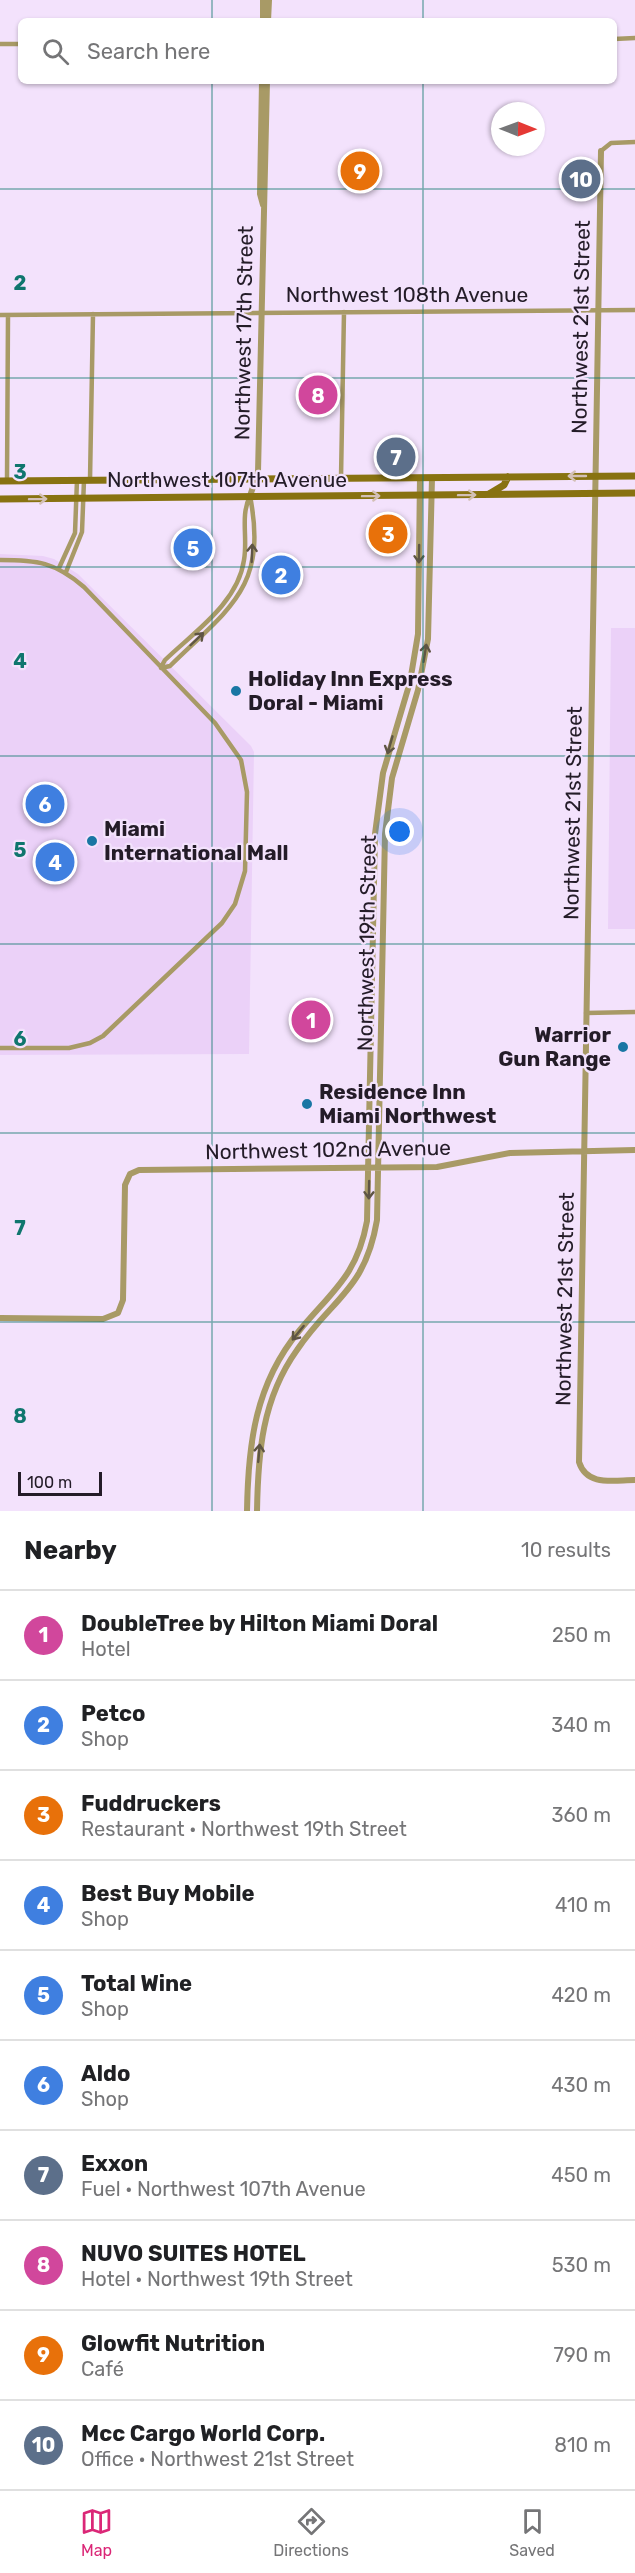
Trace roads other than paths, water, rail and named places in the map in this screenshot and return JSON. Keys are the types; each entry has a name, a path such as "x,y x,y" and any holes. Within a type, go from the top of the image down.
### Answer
{"main road":[{"name":"Northwest 107th Avenue","path":"3,481 635,476"},
{"path":"489,495 504,485 508,477"},
{"name":"Northwest 107th Avenue","path":"0,499 635,493"}],"street":[{"path":"263,0 263,18"},
{"path":"268,18 269,0"},
{"path":"617,39 635,38"},
{"path":"0,44 18,44"},
{"name":"Northwest 17th Street","path":"262,84 260,194 263,206"},
{"name":"Northwest 17th Street","path":"250,496 257,479 263,206 266,195 267,84"},
{"path":"601,151 611,144 635,142"},
{"name":"Northwest 21st Street","path":"601,151 579,1462 585,1474 601,1480 635,1480"},
{"name":"Northwest 108th Avenue","path":"0,315 635,310"},
{"path":"340,478 344,312"},
{"path":"59,568 75,534 83,480 93,314"},
{"path":"3,481 8,315"},
{"name":"Northwest 19th Street","path":"247,1511 250,1442 267,1383 299,1331 337,1290 356,1260 363,1241 368,1210 375,834 383,773 408,689 417,645 420,478"},
{"name":"Northwest 19th Street","path":"257,1511 260,1442 273,1393 297,1350 344,1298 362,1269 373,1240 378,1211 385,834 392,778 418,690 428,639 432,478"},
{"path":"161,668 170,666 225,613 243,590 252,559 250,496"},
{"path":"66,572 82,535 80,498"},
{"path":"0,560 40,562 59,568 88,591 215,723 241,760 247,792 246,856 241,888 235,904 222,923 103,1036 90,1043 69,1048 0,1048"},
{"path":"586,1012 635,1012"},
{"name":"Northwest 102nd Avenue","path":"0,1318 108,1319 118,1314 123,1300 124,1185 130,1174 145,1170 369,1169 457,1164 510,1152 635,1150"}],"place":[{"name":"Glowfit Nutrition","path":"360,171"},
{"name":"Mcc Cargo World Corp.","path":"581,179"},
{"name":"NUVO SUITES HOTEL","path":"318,395"},
{"name":"Exxon","path":"396,457"},
{"name":"Fuddruckers","path":"388,534"},
{"name":"Total Wine","path":"193,548"},
{"name":"Petco","path":"281,575"},
{"name":"Holiday Inn Express Doral - Miami","path":"236,691"},
{"name":"Aldo","path":"45,804"},
{"name":"Miami International Mall","path":"92,841"},
{"name":"Best Buy Mobile","path":"55,862"},
{"name":"DoubleTree by Hilton Miami Doral","path":"311,1020"},
{"name":"Warrior Gun Range","path":"623,1047"},
{"name":"Residence Inn Miami Northwest","path":"307,1104"}]}
